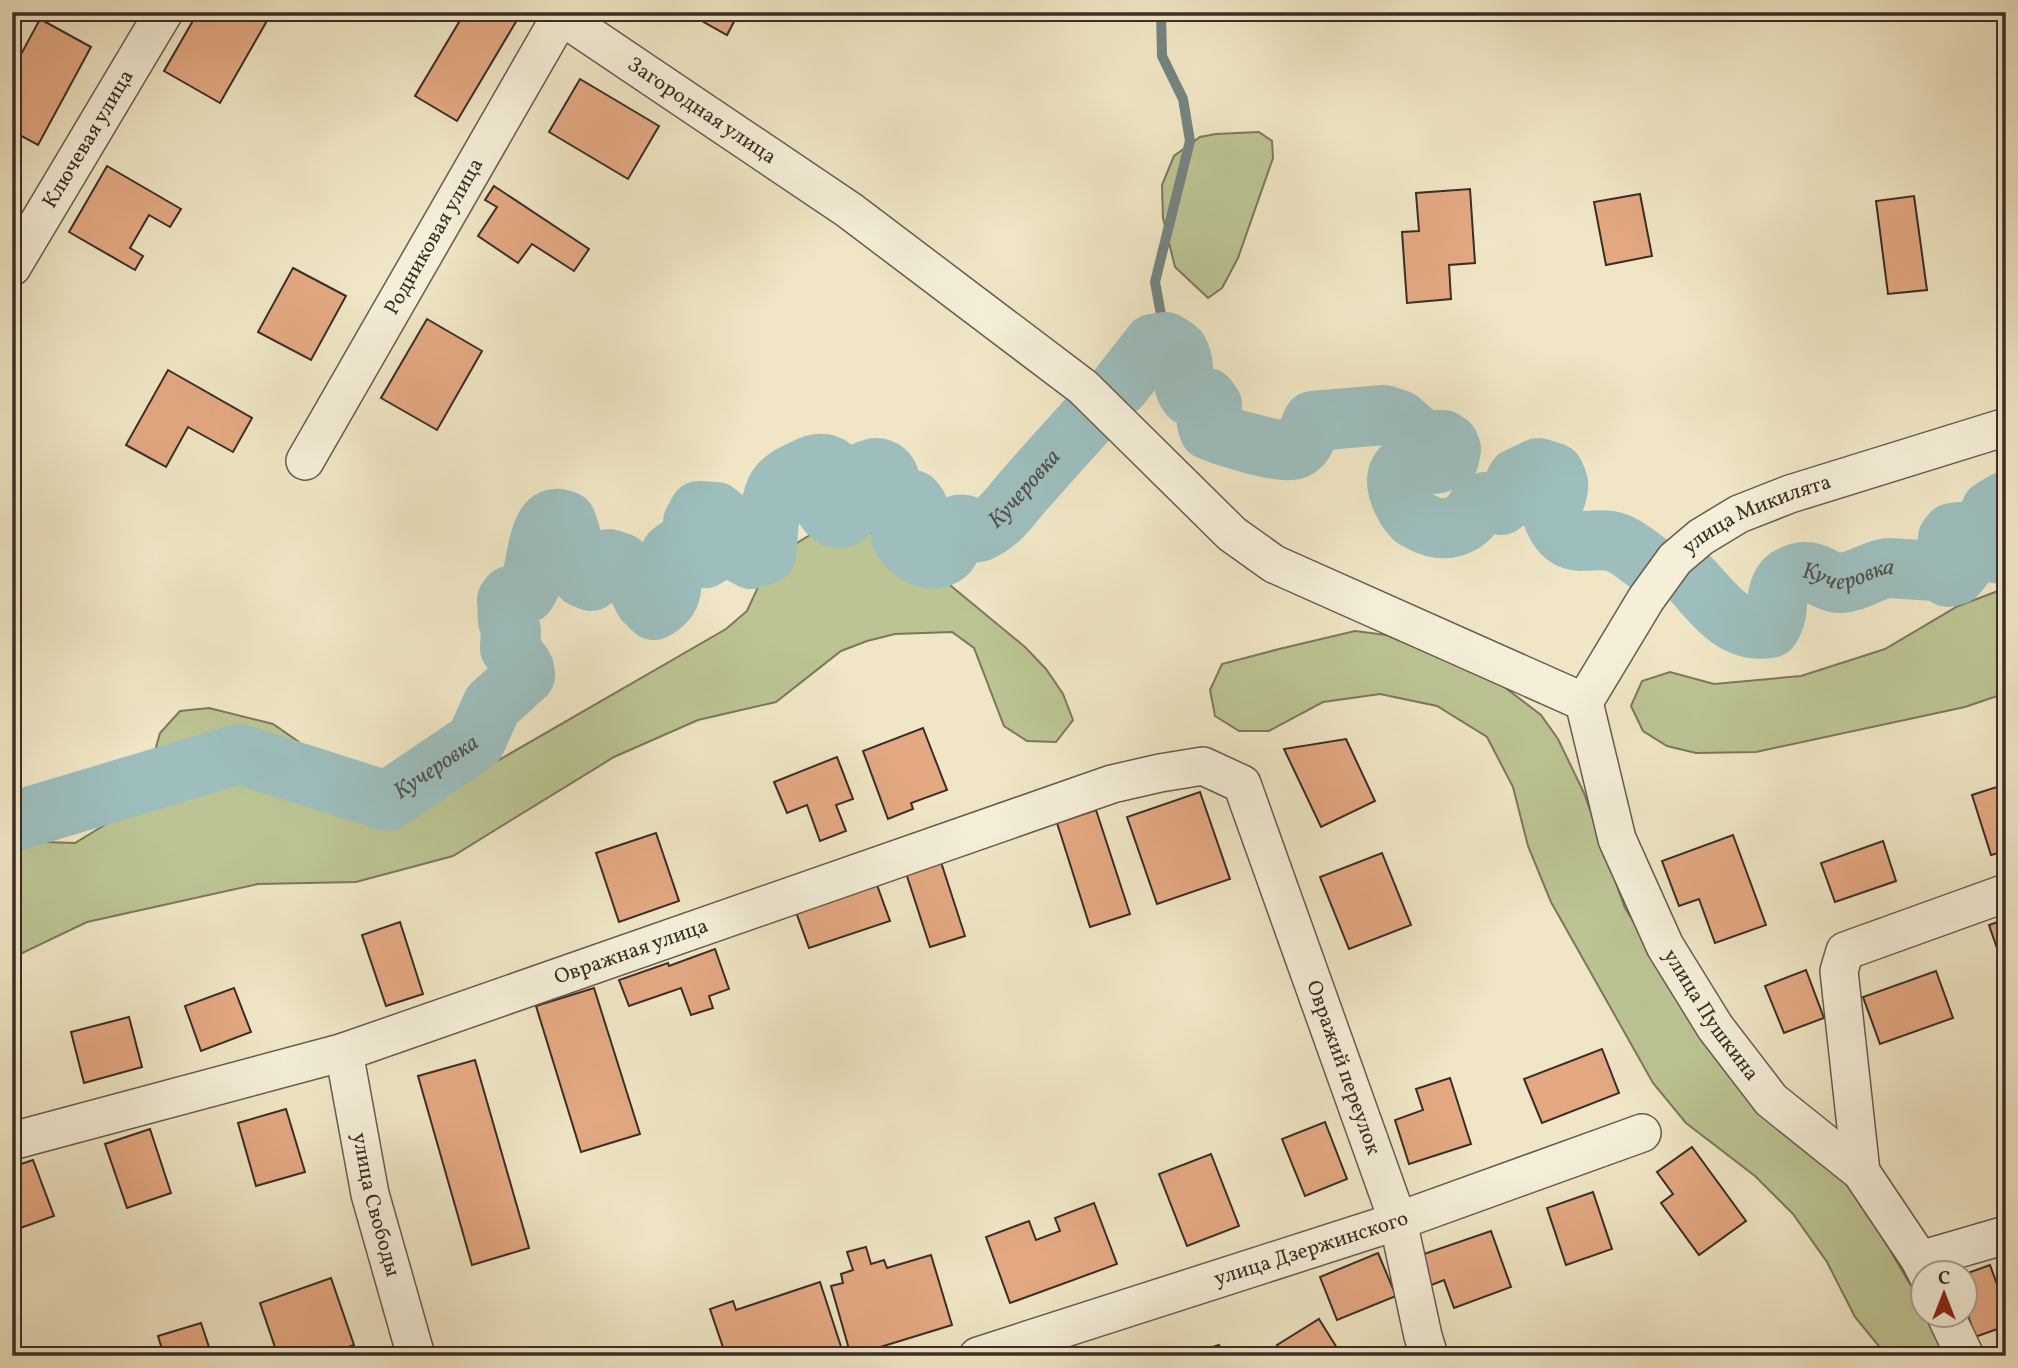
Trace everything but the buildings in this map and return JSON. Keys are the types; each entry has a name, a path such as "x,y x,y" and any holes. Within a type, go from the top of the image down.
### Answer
{"street":[{"name":"Ключевая улица","path":"12,267 164,12"},
{"name":"Загородная улица","path":"560,13 849,210 1083,387 1232,534 1274,564 1584,702"},
{"name":"Родниковая улица","path":"305,461 560,13"},
{"name":"улица Микилята","path":"1584,702 1646,599 1675,559 1702,537 1739,514 1790,494 2006,427"},
{"name":"улица Пушкина","path":"1584,702 1617,839 1665,946 1715,1027 1772,1100 1861,1172 1918,1260"},
{"name":"Овражная улица","path":"12,1141 344,1052 1112,784 1203,766 1242,784"},
{"name":"Овражий переулок","path":"1242,784 1398,1220 1429,1356"},
{"path":"1861,1172 1839,971 1845,951 2006,893"},
{"name":"улица Свободы","path":"344,1052 370,1195 416,1356"},
{"name":"улица Дзержинского","path":"978,1356 1398,1220 1642,1133"},
{"path":"1941,1260 2006,1235"},
{"path":"1953,1330 1965,1356"}],"green space":[{"path":"1259,132 1272,141 1273,158 1238,258 1222,288 1208,298 1175,267 1163,218 1162,185 1174,156 1200,137"},
{"path":"823,527 882,534 910,552 1025,647 1046,669 1063,694 1073,720 1056,742 1027,741 1004,726 974,648 952,632 895,634 841,651 776,702 698,720 614,757 453,856 356,882 258,884 87,922 12,958 12,841 75,843 129,810 145,787 160,733 180,711 209,708 273,724 299,742 330,794 359,805 439,792 726,629 747,611 771,559"},
{"path":"2006,588 2006,693 1965,707 1756,752 1696,753 1667,746 1643,731 1631,706 1642,681 1670,672 1714,684 1801,676 1885,649 1958,606"},
{"path":"1355,631 1386,635 1495,680 1541,715 1558,739 1584,793 1625,908 1721,1063 1844,1172 1910,1284 1910,1330 1937,1330 1952,1356 1887,1356 1855,1317 1827,1262 1793,1214 1755,1176 1686,1123 1653,1083 1551,902 1528,846 1513,787 1487,737 1437,706 1380,694 1323,702 1269,731 1239,731 1215,716 1210,690 1222,664"}],"waterway":[{"path":"1161,12 1162,56 1183,99 1190,141 1155,282 1166,342"},
{"name":"Кучеровка","path":"1120,386 1153,344 1166,342 1179,352 1185,386 1190,396 1207,398 1212,405 1207,420 1209,430 1268,448 1290,450 1302,444 1313,421 1384,415 1399,420 1422,440 1443,440 1451,449 1449,459 1435,464 1405,466 1398,474 1398,487 1406,508 1423,523 1447,528 1468,519 1478,505 1485,502 1501,505 1506,501 1517,478 1538,468 1556,476 1558,488 1553,515 1560,531 1575,540 1601,540 1620,544 1652,566"},
{"name":"Кучеровка","path":"12,822 239,754 387,801 476,741 492,705 525,675 524,668 510,648 507,600 510,596 526,593 530,586 537,551 550,521 566,521 582,577 591,581 603,560 621,563 633,577 644,600 654,610 663,604 671,592 671,553 679,547 705,558 713,553 707,539 693,522 699,511 716,512 729,523 732,548 751,559 766,554 772,501 777,488 785,479 813,465 830,466 831,472 820,493 821,500 829,513 840,518 845,516 852,506 857,478 864,472 877,468 888,475 893,493 913,500 917,505 914,517 903,524 901,537 920,556 940,558 949,551 955,527 966,526 979,532 1000,518 1087,420"},
{"name":"Кучеровка","path":"2006,501 1991,510 1988,517 1993,531 2006,534"},
{"name":"Кучеровка","path":"1692,580 1726,616 1746,627 1770,628 1781,586 1784,581 1798,573 1810,572 1840,583 1888,568 1936,571 1948,577 1956,575 1962,568 1948,538 1952,533 1958,532 1985,551 2006,555"}]}
